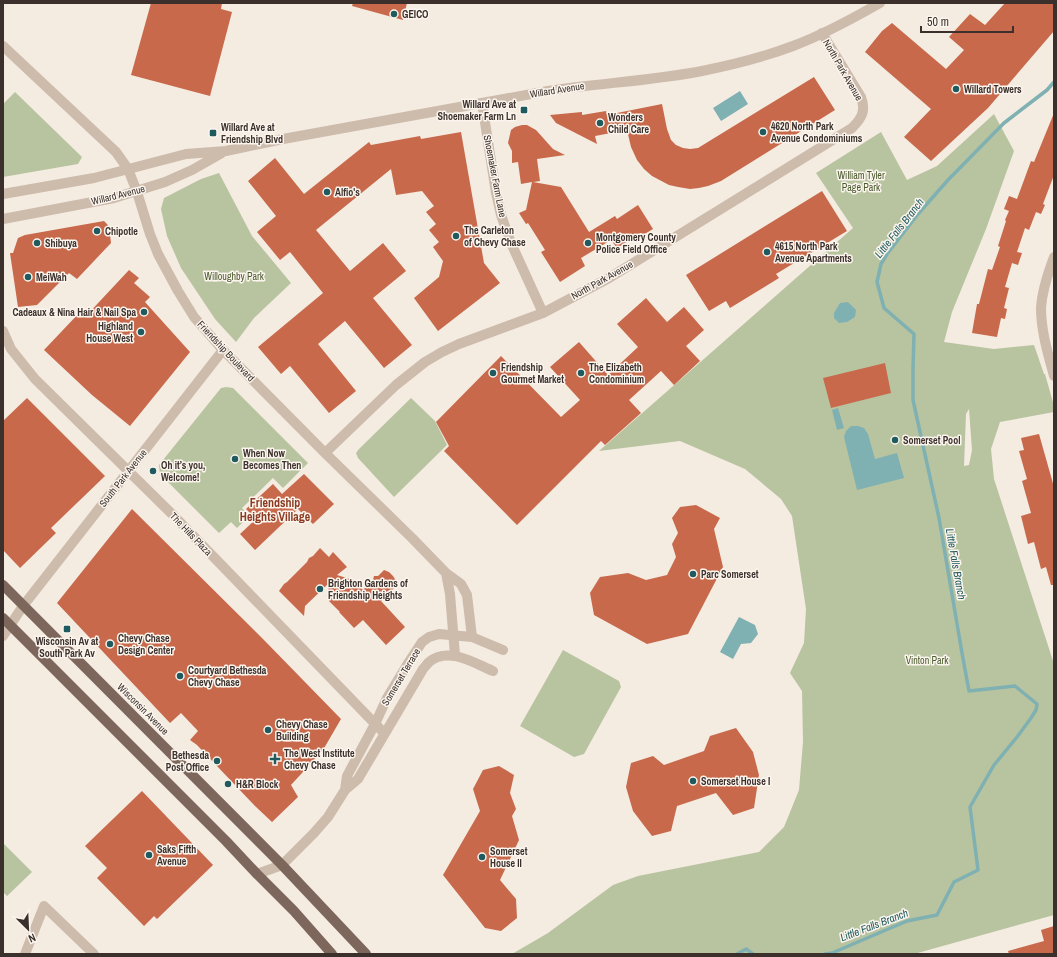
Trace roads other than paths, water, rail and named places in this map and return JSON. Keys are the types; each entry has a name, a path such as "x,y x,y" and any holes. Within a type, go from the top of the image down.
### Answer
{"main road":[{"name":"Wisconsin Avenue","path":"3,585 282,865 366,954"},
{"path":"7,622 220,835 294,911 332,954"}],"street":[{"name":"Willard Avenue","path":"3,194 94,178 186,154 226,151 283,139 568,88 668,77 703,71 778,51 801,43 880,3"},
{"name":"North Park Avenue","path":"325,453 396,384 442,352 459,344 543,313 610,278 852,128 859,122 862,116 863,103 861,97 822,33"},
{"name":"Friendship Boulevard","path":"3,46 121,158 128,169 154,244 170,277 194,317 222,350 446,573 461,584 467,595 472,637"},
{"name":"Shoemaker Farm Lane","path":"482,103 496,193 501,215 511,243 543,313"},
{"name":"Willard Avenue","path":"3,218 114,198 137,192 192,170 226,151"},
{"path":"1054,257 1046,281 1041,308 1045,340 1052,360 1054,376"},
{"name":"The Hills Plaza","path":"3,331 11,348 35,379 174,516 384,733"},
{"name":"South Park Avenue","path":"3,636 7,622 24,606 222,350"},
{"path":"446,573 450,594 455,655 493,671"},
{"name":"Somerset Terrace","path":"257,874 282,865 328,817 344,790 347,776 387,698 422,642 434,635 453,635 472,637 503,650"},
{"name":"Somerset Terrace","path":"344,790 358,779 384,733 429,662 438,657 455,655"},
{"path":"25,954 44,906 94,954"}],"water":[{"path":"740,91 748,104 721,121 713,108"},
{"path":"848,302 856,310 855,317 847,322 839,323 834,318 834,313 840,303"},
{"path":"838,408 844,428 837,430 832,410"},
{"path":"851,426 864,428 868,434 875,459 897,453 904,478 857,490 844,437 846,431"},
{"path":"739,617 755,625 758,634 751,643 741,644 733,659 720,652"}],"waterway":[{"name":"Little Falls Branch","path":"825,954 832,953 907,921 937,915 954,882 978,870 970,807 994,765 1017,737 1036,710 1037,704 1015,686 969,691 939,518 913,400 914,334 884,308 877,282 881,264 887,254 918,214 948,180 1004,123 1047,90 1054,82"},
{"name":"Little Falls Branch","path":"737,954 746,949 753,954"}],"place":[{"name":"GEICO","path":"394,14"},
{"name":"Willard Towers","path":"956,89"},
{"name":"Willard Ave at Shoemaker Farm Ln","path":"524,110"},
{"name":"Wonders Child Care","path":"600,123"},
{"name":"4620 North Park Avenue Condominiums","path":"763,132"},
{"name":"Willard Ave at Friendship Blvd","path":"213,133"},
{"name":"Alfio's","path":"327,192"},
{"name":"Chipotle","path":"97,231"},
{"name":"The Carleton of Chevy Chase","path":"456,236"},
{"name":"Shibuya","path":"37,243"},
{"name":"Montgomery County Police Field Office","path":"588,243"},
{"name":"4615 North Park Avenue Apartments","path":"767,252"},
{"name":"MeiWah","path":"28,277"},
{"name":"Cadeaux & Nina Hair & Nail Spa","path":"144,312"},
{"name":"Highland House West","path":"141,332"},
{"name":"Friendship Gourmet Market","path":"493,373"},
{"name":"The Elizabeth Condominium","path":"581,373"},
{"name":"Somerset Pool","path":"895,440"},
{"name":"When Now Becomes Then","path":"235,459"},
{"name":"Oh it’s you, Welcome!","path":"153,471"},
{"name":"Parc Somerset","path":"693,574"},
{"name":"Brighton Gardens of Friendship Heights","path":"320,589"},
{"name":"Wisconsin Av at South Park Av","path":"67,629"},
{"name":"Chevy Chase Design Center","path":"110,644"},
{"name":"Courtyard Bethesda Chevy Chase","path":"180,676"},
{"name":"Chevy Chase Building","path":"268,730"},
{"name":"The West Institute Chevy Chase","path":"275,759"},
{"name":"Bethesda Post Office","path":"217,761"},
{"name":"Somerset House I","path":"693,781"},
{"name":"H&R Block","path":"228,784"},
{"name":"Saks Fifth Avenue","path":"149,855"},
{"name":"Somerset House II","path":"482,857"}],"district":[{"name":"Friendship Heights Village","path":"275,510"}],"park label":[{"name":"William Tyler Page Park","path":"861,180"},
{"name":"Willoughby Park","path":"234,276"},
{"name":"Vinton Park","path":"927,660"}]}
